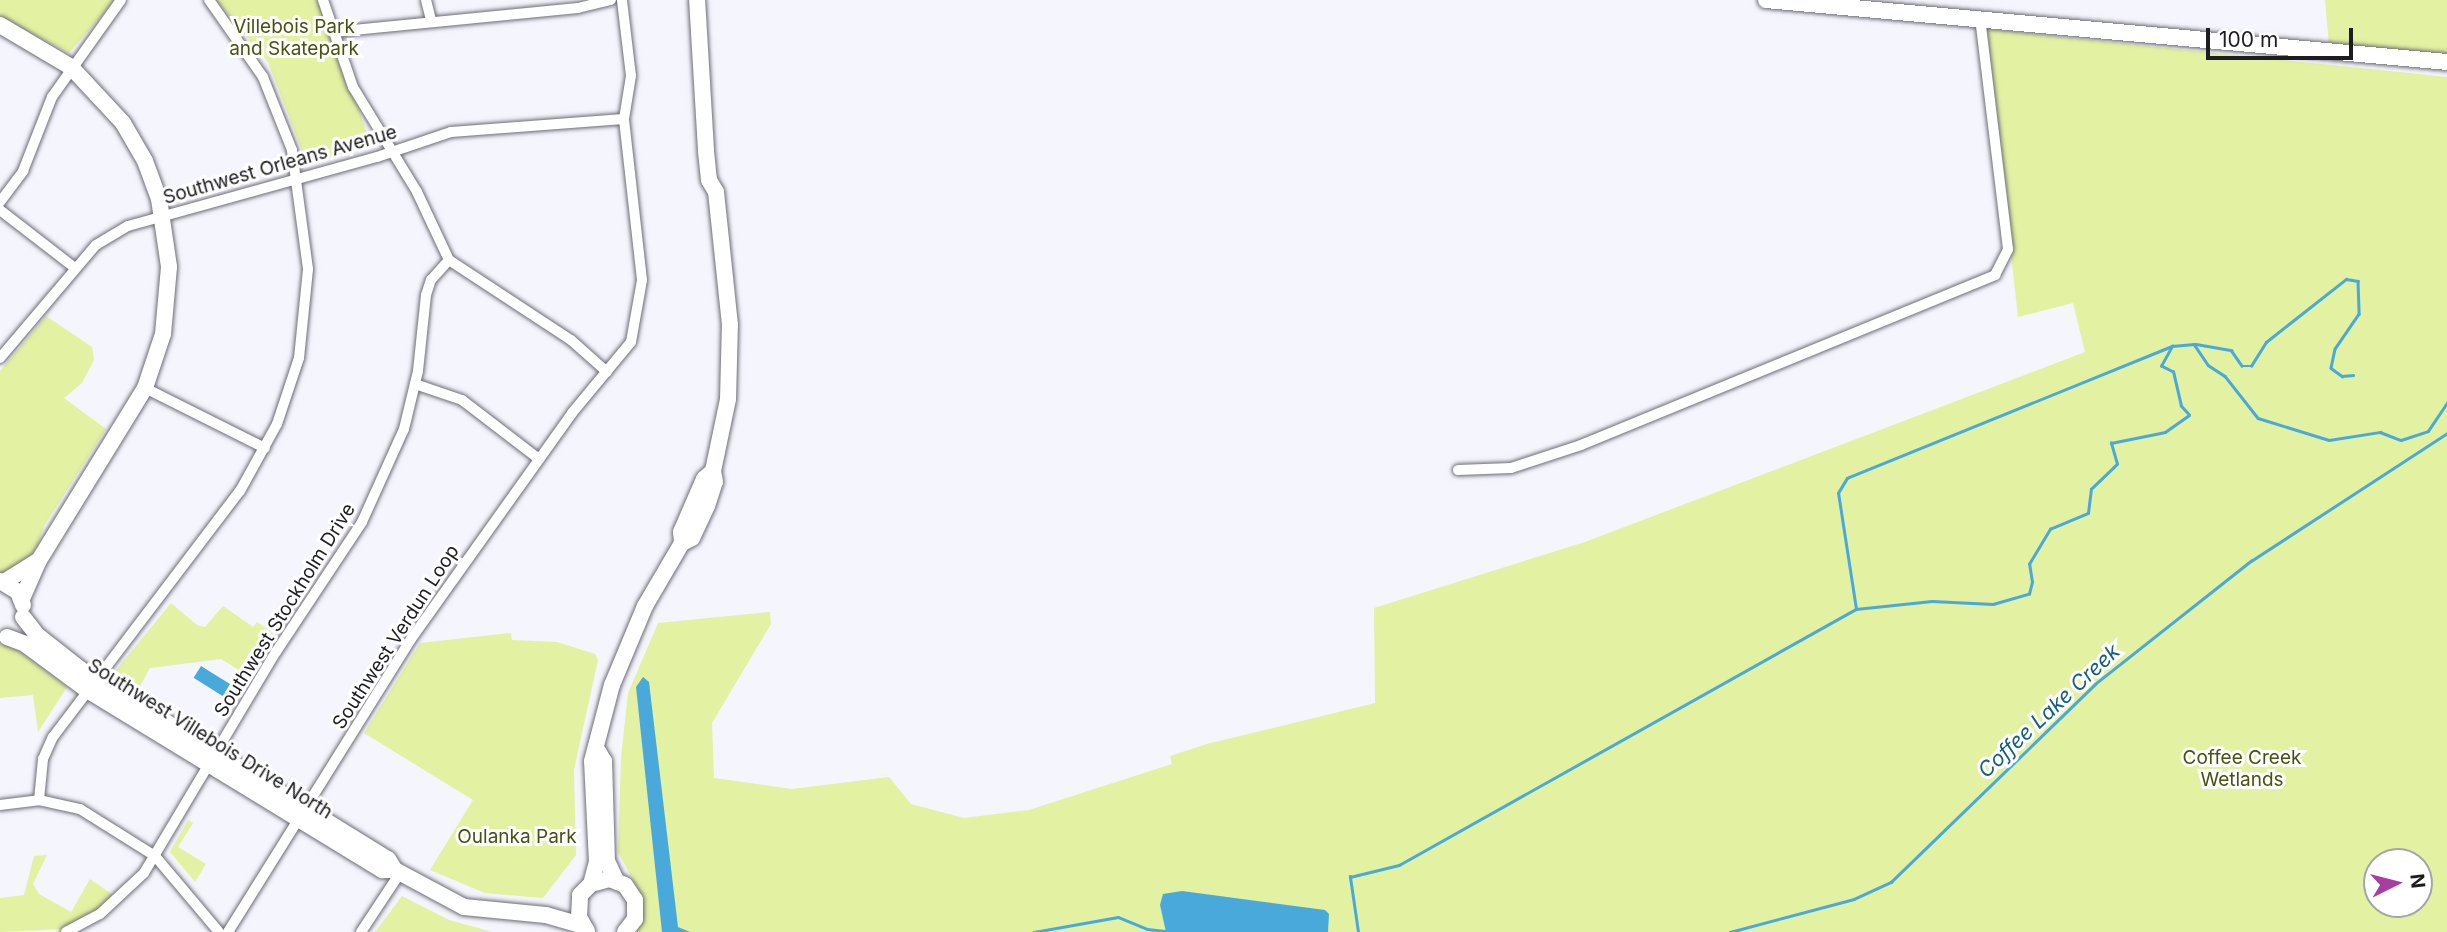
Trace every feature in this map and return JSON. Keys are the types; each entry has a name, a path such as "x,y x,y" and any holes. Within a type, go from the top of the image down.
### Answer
{"main road":[{"path":"546,915 579,898 591,884 597,862 592,794 593,761 625,649 682,543 692,538 715,482 713,471 726,414 731,353 716,192 719,180 709,90 704,82 696,0"},
{"path":"1766,0 2447,62"},
{"path":"0,26 71,67 135,141 163,216 168,302 158,356 145,388 39,560 22,599 23,617 4,638"},
{"path":"22,599 2,581 39,560"},
{"name":"Southwest Villebois Drive North","path":"23,617 37,635 92,684"},
{"name":"Southwest Villebois Drive North","path":"4,638 25,644 304,814 382,870 397,872 464,907 546,915 586,928"},
{"path":"598,751 604,761 607,861 616,880 635,900 635,919 625,932"},
{"path":"591,884 616,880"},
{"path":"579,898 586,928"}],"street":[{"path":"0,202 23,171 52,97 121,0"},
{"path":"39,800 45,750 92,684 214,528 265,448 294,378 305,324 307,257 299,178 263,78 209,0"},
{"path":"323,0 353,87 423,204 449,260 571,340 607,372"},
{"path":"426,0 431,20"},
{"path":"334,32 431,20 578,8 611,0"},
{"name":"Southwest Verdun Loop","path":"229,932 411,639 538,460 631,342 642,297 624,119 631,76 622,0"},
{"path":"1458,470 1511,468 1581,445 1995,275 2008,248 1980,19"},
{"name":"Southwest Orleans Avenue","path":"0,358 75,268 113,233 451,132 624,119"},
{"path":"0,210 75,268"},
{"name":"Southwest Stockholm Drive","path":"66,932 88,928 137,880 155,856 374,500 404,429 415,384 426,295 431,280 449,260"},
{"path":"415,384 462,400 538,460"},
{"path":"145,388 265,448"},
{"path":"0,804 39,800 80,809 155,856 219,932"},
{"path":"361,932 397,872"}],"green space":[{"path":"0,0 115,0 69,53 0,17"},
{"name":"Villebois Park and Skatepark","path":"216,0 321,0 370,142 308,166 268,62"},
{"path":"2325,0 2447,0 2447,59 2329,45"},
{"name":"Coffee Creek Wetlands","path":"1985,29 2447,77 2447,932 636,932 643,915 643,899 618,852 621,758 628,693 658,623 770,612 771,624 712,723 714,778 792,789 889,777 911,804 964,818 1029,810 1172,764 1170,756 1207,744 1375,703 1374,608 1585,542 2085,352 2073,303 2018,317"},
{"path":"46,316 92,347 94,360 82,383 64,398 106,429 44,526 37,547 27,560 0,577 0,371"},
{"path":"171,603 197,625 205,627 223,606 253,627 257,622 273,633 247,675 221,659 150,668 138,690 113,674"},
{"name":"Oulanka Park","path":"511,633 512,640 557,642 595,654 598,660 574,770 576,855 543,898 485,893 430,870 473,800 364,733 420,643"},
{"path":"0,644 11,644 67,687 38,732 33,695 0,698"},
{"path":"188,820 193,823 178,847 206,864 195,882 170,852"},
{"path":"47,855 33,884 39,894 71,912 90,879 113,895 92,915 63,929 0,932 0,898 24,895 34,856"},
{"path":"402,896 449,920 493,932 375,932"}],"water":[{"path":"201,666 232,685 224,697 194,678"},
{"path":"643,677 649,682 678,927 690,932 662,932 636,687"},
{"path":"1182,891 1325,910 1329,914 1328,932 1166,932 1160,905 1163,894"}],"waterway":[{"path":"2196,344 2231,350 2242,366 2251,366 2266,342 2346,279 2358,281 2359,314 2335,349 2331,368 2342,376 2353,375"},
{"path":"1358,932 1350,877 1399,865 1856,609 1932,601 1993,604 2029,594 2032,582 2029,564 2050,529 2088,513 2091,489 2117,464 2111,443 2165,432 2189,415 2181,406 2173,372 2161,366 2172,346 2194,344 2208,365 2225,376 2258,418 2329,440 2380,432 2401,440 2428,431 2447,403"},
{"path":"1856,609 1838,493 1847,478 2172,346"},
{"name":"Coffee Lake Creek","path":"1730,932 1854,899 1891,882 2095,684 2251,561 2447,433"},
{"path":"1034,932 1118,917 1147,929 1174,932"}]}
